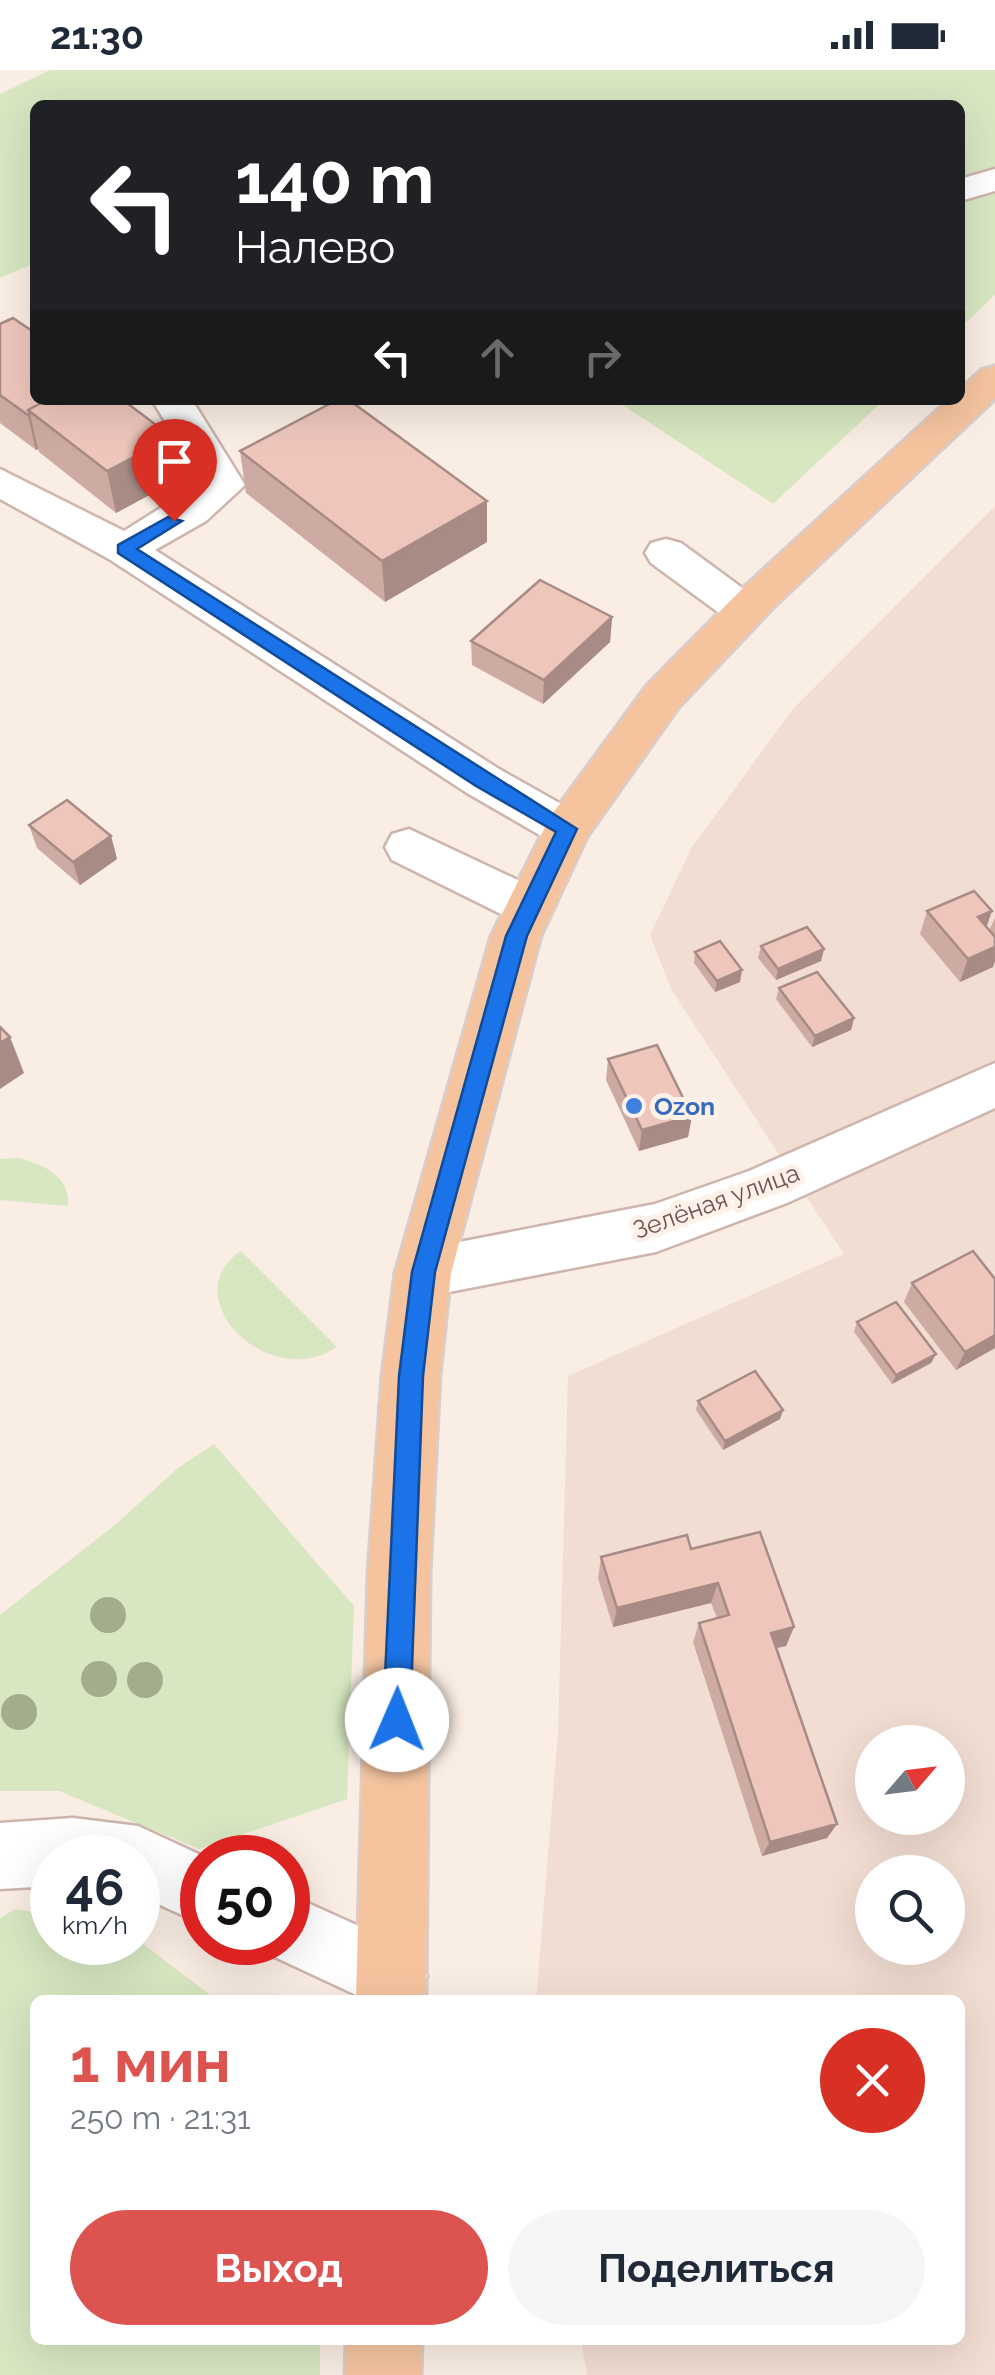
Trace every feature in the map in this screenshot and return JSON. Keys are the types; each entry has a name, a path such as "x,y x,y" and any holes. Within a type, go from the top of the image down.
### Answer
{"main road":[{"path":"392,1988 400,1573 411,1376 423,1272 460,1126 528,906 567,829 663,696 745,610 995,378"},
{"path":"383,2375 384,2345"}],"street":[{"path":"965,189 995,180"},
{"path":"124,549 192,510 224,485 175,405"},
{"path":"0,482 124,549 483,781 567,829"},
{"path":"666,552 745,610"},
{"path":"409,847 528,906"},
{"name":"Зелёная улица","path":"423,1272 656,1228 768,1186 995,1084"},
{"path":"0,1856 30,1854"},
{"path":"310,1941 392,1988"}],"shaded area":[{"path":"995,506 995,2375 587,2375 582,2345 965,2345 965,1995 536,1995 558,1734 568,1376 844,1254 671,989 650,935 692,847 793,709"}],"green space":[{"path":"50,70 995,70 995,295 965,323 965,100 30,100 30,265 0,278 0,94"},
{"path":"623,405 879,405 773,504"},
{"path":"18,1158 54,1173 65,1186 68,1206 0,1200 0,1159"},
{"path":"241,1251 337,1347 310,1358 283,1358 258,1349 237,1333 223,1313 217,1291 223,1270"},
{"path":"214,1444 354,1606 347,1799 240,1835 180,1835 180,1841 59,1791 0,1791 0,1615 116,1524 178,1468"},
{"path":"15,1909 30,1911 30,1965 160,1965 160,1957 210,1995 30,1995 30,2345 320,2345 320,2375 0,2375 0,1918"}],"building":[{"path":"13,318 30,330 30,405 38,405 28,410 28,415 0,395 0,324"},
{"path":"38,405 130,405 172,437 107,471 28,410"},
{"path":"327,405 356,405 487,501 382,561 240,451"},
{"path":"540,580 612,617 544,680 471,641"},
{"path":"67,800 111,836 73,862 29,825"},
{"path":"974,891 992,911 978,917 995,937 995,947 968,959 927,911"},
{"path":"807,927 824,949 778,969 761,946"},
{"path":"720,941 742,970 717,981 695,952"},
{"path":"817,972 854,1018 815,1036 779,988"},
{"path":"0,1027 10,1037 0,1043"},
{"path":"657,1045 692,1116 642,1130 608,1059"},
{"path":"973,1251 995,1279 995,1335 965,1352 912,1283"},
{"path":"896,1302 936,1354 896,1375 857,1322"},
{"path":"755,1371 783,1410 725,1441 698,1401"},
{"path":"760,1532 794,1627 771,1633 837,1824 770,1842 699,1623 729,1615 718,1583 617,1608 601,1557 687,1535 691,1549"}],"place":[{"name":"Ozon","path":"634,1106"}],"route":[{"path":"174,521 124,549 483,781 567,829 516,936 460,1126 423,1272 411,1376 397,1720"}]}
